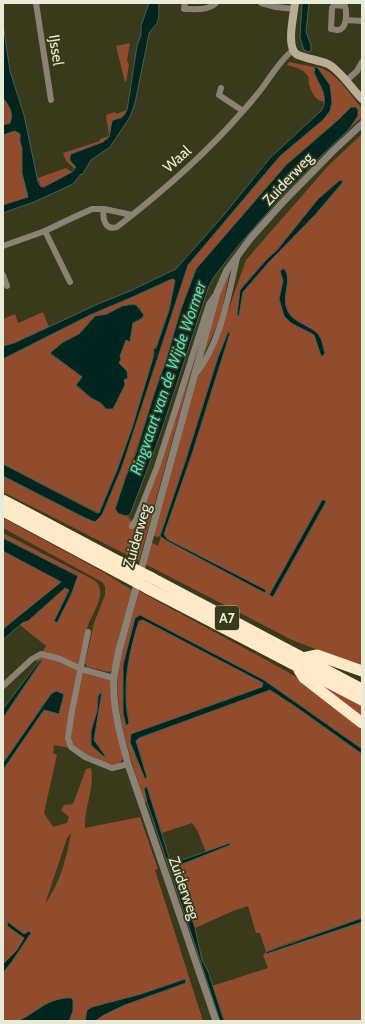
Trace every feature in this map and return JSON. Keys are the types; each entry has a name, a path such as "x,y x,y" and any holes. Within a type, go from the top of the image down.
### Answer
{"highway":[{"name":"A7","path":"3,500 118,567"},
{"name":"A7","path":"3,511 118,567 300,662 362,700"},
{"path":"300,662 317,655 362,671"},
{"name":"A7","path":"300,662 362,689"},
{"name":"A7","path":"300,662 304,678 362,723"}],"main road":[{"path":"295,6 291,43 292,51 297,55 329,64 362,99"}],"street":[{"name":"IJssel","path":"36,3 51,100"},
{"path":"185,3 184,9 201,9 216,3"},
{"path":"261,3 276,7 295,6"},
{"path":"346,20 362,21"},
{"name":"Waal","path":"104,209 104,222 113,228 117,227 185,171 243,111 286,56 292,51"},
{"path":"346,81 357,71 362,62"},
{"path":"221,88 219,95 243,111"},
{"name":"Zuiderweg","path":"216,1021 128,764 116,713 114,678 118,650 217,293 227,270 250,239 284,202 333,151 362,124"},
{"path":"3,246 45,231 90,210 98,208 132,215"},
{"path":"45,231 70,282"},
{"name":"Zuiderweg","path":"194,377 203,364 224,318 238,256"},
{"path":"3,275 7,286"},
{"name":"Zuiderweg","path":"132,526 136,520 157,467 209,304 217,293"},
{"path":"88,632 68,738 71,747 86,757 112,768 128,764"},
{"path":"3,686 32,659 40,654 60,659 81,669 114,678"}],"shaded area":[{"path":"130,43 127,60 129,65 125,82 116,46"},
{"path":"289,62 314,67 315,75 323,92 325,102 314,96 308,77 305,73 298,68 287,65"},
{"path":"317,67 330,73 342,84 362,108 362,117 349,129 358,116 351,107 286,165 196,269 115,509 128,516 134,525 207,315 139,561 3,492 3,476 95,522 102,515 122,467 188,265 280,156 323,120 330,111 332,102 330,85"},
{"path":"3,83 15,100 12,119 23,134 29,198 3,205"},
{"path":"127,110 122,117 112,123 110,137 103,142 71,154 70,161 76,167 75,169 66,161 63,153 100,141 100,139 109,136 106,115 115,112 116,114"},
{"path":"362,134 362,666 294,641 145,564 151,544 153,543 158,546 161,536 156,537 153,534 192,388 219,336 246,260 328,166"},
{"path":"66,168 72,172 52,184 41,187 38,178"},
{"path":"230,271 220,320 200,362 217,299"},
{"path":"172,279 175,280 169,310 156,348 154,348 153,358 132,428 117,470 99,513 3,464 3,359 90,315","holes":["134,304 141,309 141,319 133,323 130,342 126,340 119,363 127,371 124,380 106,409 76,386 83,377 50,354 63,342 79,334 95,316 107,314 122,306"]},
{"path":"43,312 49,327 14,343 3,346 3,319 15,314 18,323"},
{"path":"3,518 103,572 132,590 118,641 112,670 109,672 87,667 85,663 94,623 105,595 105,586 102,582 3,528"},
{"path":"3,533 94,580 98,585 100,596 88,625 81,655 69,748 54,745 53,753 57,755 44,813 53,827 67,823 69,817 61,810 64,805 73,804 86,769 91,768 92,783 86,813 85,828 140,817 158,869 155,870 203,1021 3,1021 3,718 42,661 40,660 36,662 46,646 20,625 28,621 65,588 69,590 54,621 71,595 78,576 3,638","holes":["53,692 64,694 62,702 54,713 40,708","71,833 59,879 45,904 67,838"]},
{"path":"137,590 298,678 362,726 362,749 264,680 140,615 123,665 123,713 126,725 129,723 126,707 127,662 138,621 143,620 263,682 263,687 131,734 130,742 145,778 147,778 136,741 139,738 270,690 362,754 362,918 266,952 260,933 256,933 248,906 195,928 175,866 230,845 229,843 206,852 197,830 192,823 162,833 144,788 147,802 144,802 125,739 119,707 118,690 119,663"},
{"path":"85,672 111,680 115,723 123,758 121,762 117,764 105,763 82,753 72,742 71,727 76,698 82,674"},
{"path":"307,677 362,706 362,719"},
{"path":"362,922 362,1021 225,1021 212,986 268,968 263,955 266,952 267,953"}],"water":[{"path":"149,3 159,3 159,18 149,34 135,103 130,117 110,147 91,160 82,175 81,174 73,184 34,202 3,213 3,205 28,197 22,173 22,148 20,134 15,131 3,135 3,125 10,123 11,112 3,98 3,23 10,71 24,115 38,182 41,187 44,187 72,172 76,167 70,161 71,154 103,142 109,137 112,121 122,117 125,114 127,110 137,46 141,35 141,26"},
{"path":"302,3 309,3 306,32 311,45 311,51 308,52 304,50 300,37"},
{"path":"314,67 317,67 330,85 332,102 330,111 323,120 280,156 188,265 122,467 102,515 95,522 3,476 3,464 99,513 117,470 132,428 153,358 154,348 156,348 169,310 175,280 172,279 90,315 3,359 3,346 14,343 176,269 223,216 270,158 322,110 324,105 324,95 314,72"},
{"name":"Ringvaart van de Wijde Wormer","path":"351,107 356,107 358,110 358,116 349,129 284,194 237,247 214,277 209,286 159,438 130,515 126,516 119,514 115,509 126,476 136,453 181,309 196,269 286,165"},
{"path":"340,180 343,182 315,215 269,262 243,292 239,316 237,315 240,290 266,260 277,250 318,199"},
{"path":"284,268 288,279 285,301 286,307 295,319 314,330 319,335 325,353 323,356 321,356 314,335 291,323 284,316 279,299 283,281 280,271"},
{"path":"134,304 144,315 141,319 133,323 130,342 126,340 120,356 121,359 119,363 127,371 128,378 124,380 125,385 113,409 106,409 101,403 91,398 76,385 82,377 50,353 63,342 79,334 95,316 107,314 122,306"},
{"path":"228,332 230,333 192,454 164,534 167,539 266,590 265,593 160,536 218,357"},
{"path":"322,500 325,500 326,502 273,597 269,595"},
{"path":"3,538 78,576 71,595 57,623 54,621 69,590 65,588 28,621 22,623 3,640 3,629 61,582 3,551"},
{"path":"140,615 264,680 362,749 362,754 270,690 139,738 136,741 147,778 145,779 130,742 131,734 262,687 263,683 143,620 139,621 127,672 126,697 129,723 126,726 123,713 123,665 135,618"},
{"path":"40,660 42,660 3,718 3,709"},
{"path":"56,691 64,694 59,714 44,710 3,770 3,763 51,694"},
{"path":"102,691 94,740 106,757 91,745 91,731 97,711 98,696"},
{"path":"147,787 171,864 230,843 230,845 175,867 195,928 202,960 208,971 224,1021 220,1021 147,802 144,788"},
{"path":"362,918 362,922 266,954 266,952"},
{"path":"8,922 24,934 29,931 31,933 3,975 3,964 17,950 24,938 7,926"},
{"path":"185,979 186,983 125,1005 95,1021 85,1021 87,1010 92,1007 141,994"},
{"path":"65,998 71,998 73,1000 73,1011 69,1021 18,1021 45,1004"}]}
